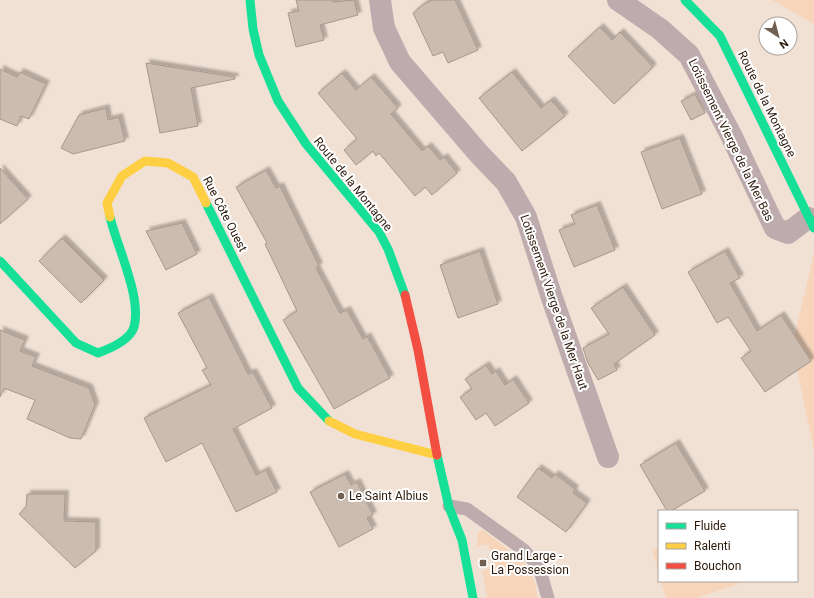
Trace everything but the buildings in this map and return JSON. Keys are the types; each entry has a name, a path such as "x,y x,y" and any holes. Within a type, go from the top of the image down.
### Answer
{"main road":[{"name":"Route de la Montagne","path":"250,0 251,23 257,50 262,68 272,92 308,147 377,229 396,268 411,312 437,455 449,506 461,539 473,598"},
{"name":"Route de la Montagne","path":"685,0 720,36 811,223"},
{"name":"Rue Côte Ouest","path":"0,260 76,343 98,353 117,346 134,328 136,301 114,233 107,203 122,176 145,161 168,163 193,177 298,388 308,399 328,420 355,434 437,455"},
{"name":"Route de la Montagne","path":"449,506 449,535"}],"street":[{"name":"Lotissement Vierge de la Mer Haut","path":"380,0 384,28 400,62 480,155 506,182 526,217 552,298 608,457"},
{"name":"Lotissement Vierge de la Mer Bas","path":"618,0 660,29 689,55 731,135 775,228 788,233 811,223"}],"lane":[{"path":"449,506 467,509 524,550 539,567 548,598"}],"shaded area":[{"path":"772,0 814,0 814,24"},
{"path":"814,253 814,451 792,346"},
{"path":"483,530 525,563 534,580 538,598 487,598 482,571 494,565 488,544 477,546 478,532"},
{"path":"658,547 658,570 652,549"},
{"path":"661,582 744,582 697,598 666,598"}],"traffic: fast":[{"path":"250,0 253,29 259,55 278,101 306,144 379,232 388,249 405,295"},
{"path":"685,0 720,36 814,228"},
{"path":"206,203 298,388 329,421"},
{"path":"0,261 76,343 98,353 124,340 132,332 136,315 132,287 110,217"},
{"path":"437,455 449,507 462,540 473,598"}],"traffic: slow":[{"path":"110,217 107,203 122,176 145,161 168,163 193,177 206,203"},
{"path":"329,421 355,434 437,455"}],"traffic: jam":[{"path":"405,295 418,350 437,455"}],"place":[{"name":"Le Saint Albius","path":"341,496"},
{"name":"Grand Large - La Possession","path":"483,563"}]}
